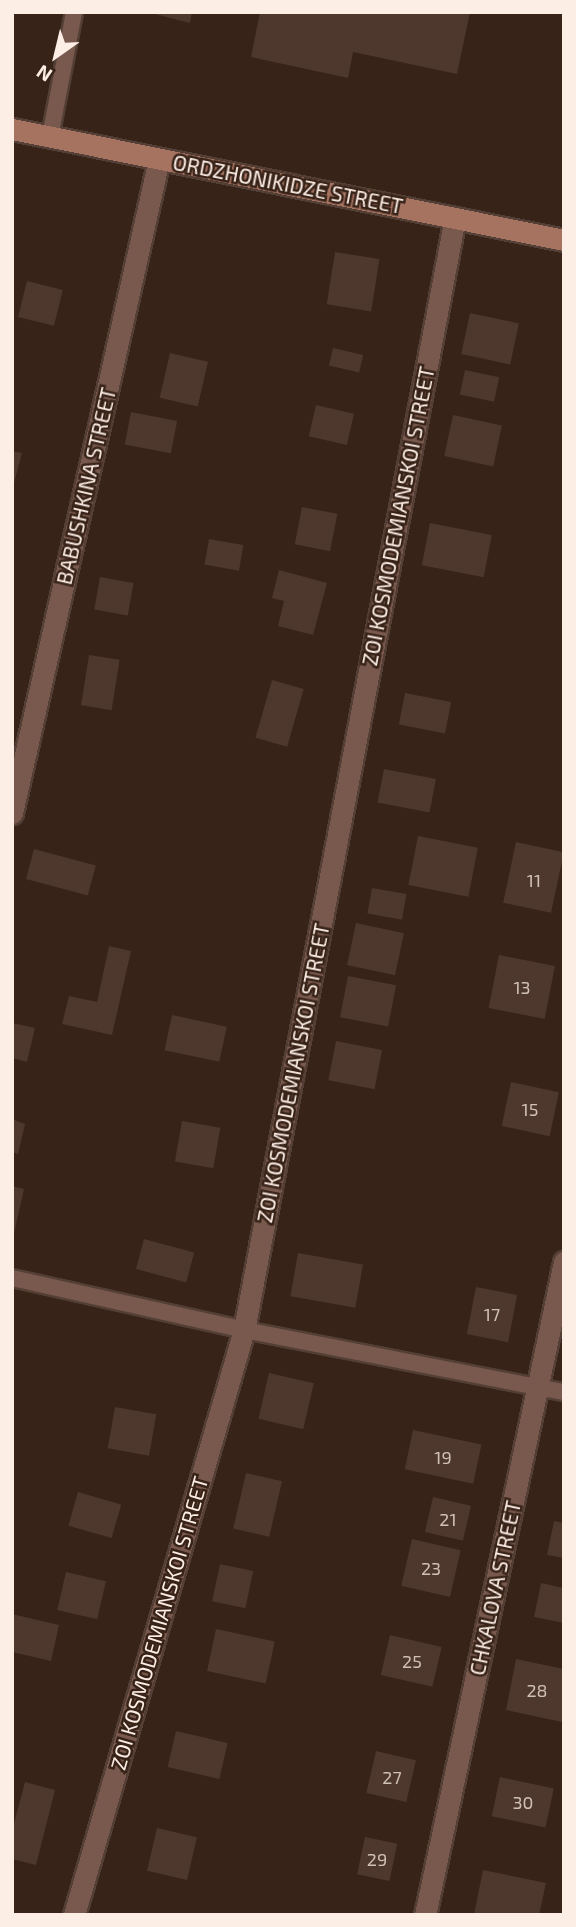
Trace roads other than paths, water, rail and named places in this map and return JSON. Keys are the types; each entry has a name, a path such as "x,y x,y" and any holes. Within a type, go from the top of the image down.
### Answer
{"main road":[{"name":"ORDZHONIKIDZE STREET","path":"12,130 564,240"}],"street":[{"name":"BABUSHKINA STREET","path":"12,813 159,159"},
{"name":"ZOI KOSMODEMIANSKOI STREET","path":"74,1915 244,1330 455,218"},
{"name":"CHKALOVA STREET","path":"425,1915 564,1262"}],"lane":[{"path":"50,137 74,12"},
{"path":"12,1278 244,1330 564,1392"}]}
